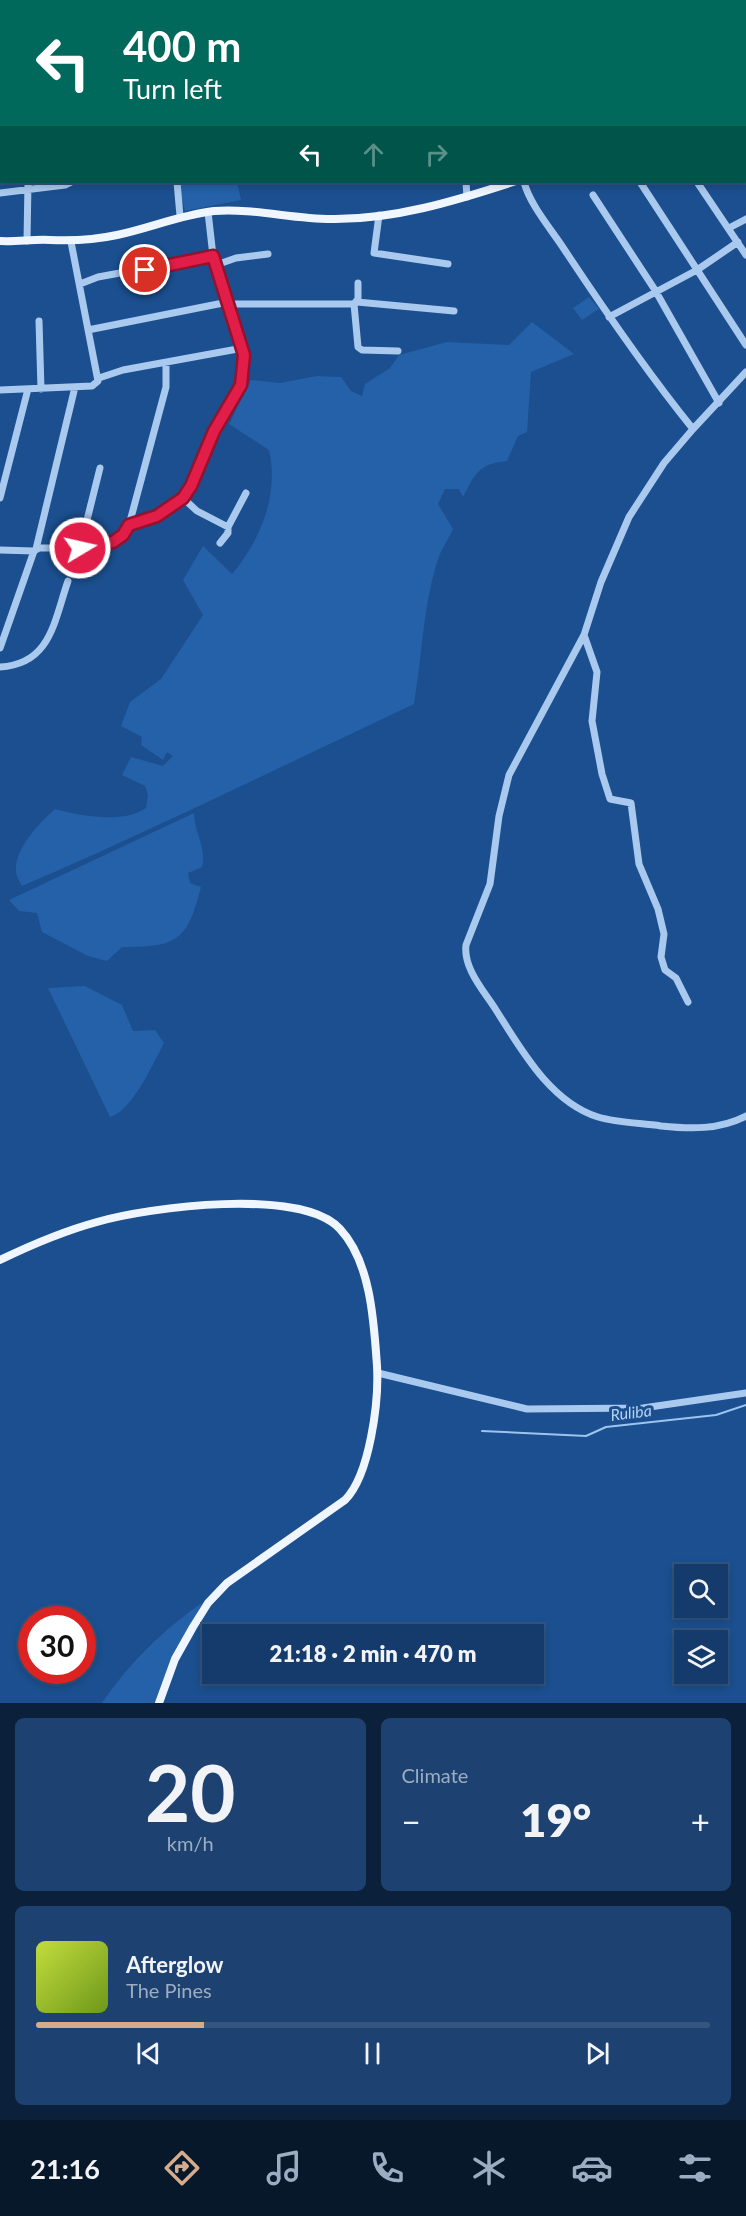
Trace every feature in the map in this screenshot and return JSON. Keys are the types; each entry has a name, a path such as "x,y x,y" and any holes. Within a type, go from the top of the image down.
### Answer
{"main road":[{"path":"0,241 71,242 118,235 180,216 207,212 235,211 330,219 379,216 467,197 510,183"},
{"path":"0,1260 96,1222 141,1212 266,1204 312,1212 339,1227 361,1263 370,1298 378,1373 368,1456 353,1493 227,1583 193,1627 175,1659 159,1703"}],"street":[{"path":"27,183 27,241"},
{"path":"0,193 28,191 69,183"},
{"path":"177,183 180,216"},
{"path":"466,183 467,197"},
{"path":"525,183 543,217 609,317 647,372 693,429"},
{"path":"641,183 666,218 746,345"},
{"path":"698,183 746,255"},
{"path":"593,195 655,290 719,403"},
{"path":"129,525 157,516 183,498 191,486 214,431 241,385 244,371 243,348 213,256 207,212"},
{"path":"379,216 374,253 448,264"},
{"path":"729,228 746,219"},
{"path":"71,242 99,378"},
{"path":"609,317 655,290 697,270 738,242"},
{"path":"216,265 236,258 268,254"},
{"path":"80,284 98,277 213,256"},
{"path":"358,283 356,303 358,347 362,350 398,351"},
{"path":"88,330 228,303 356,303 454,310"},
{"path":"39,321 41,389"},
{"path":"0,390 93,386 99,378 243,348"},
{"path":"0,550 106,545 123,535 129,525 166,387 166,363"},
{"path":"746,372 664,463 629,517 601,582 584,635 530,732 507,782 490,884 466,945 467,962 532,1064 576,1106 598,1117 684,1128 729,1123 746,1116"},
{"path":"0,648 35,550 75,387"},
{"path":"0,498 28,389"},
{"path":"80,548 100,468"},
{"path":"220,543 228,533 228,527 246,493"},
{"path":"183,498 197,510 228,527"},
{"path":"0,667 27,661 41,650 68,581"},
{"path":"584,635 597,672 592,721 602,774 610,799 631,803 639,864 658,909 664,934 661,957 665,970 676,978 683,997 688,1002"},
{"path":"378,1373 527,1409 643,1408 746,1393"}],"shaded area":[{"path":"178,183 237,183 241,200 185,211"},
{"path":"589,297 599,309 582,320 573,308"},
{"path":"532,322 574,354 531,372 527,432 518,436 507,461 497,462 479,471 463,497 459,489 445,489 438,504 453,529 438,558 432,579 414,704 22,886 16,873 19,855 35,829 55,809 102,817 137,813 146,808 148,795 145,786 122,775 131,757 163,766 173,756 167,752 163,760 141,745 142,737 121,726 130,702 161,679 203,615 183,580 203,546 232,574 251,546 265,516 272,483 269,450 229,424 251,380 280,383 317,376 341,377 351,391 362,396 365,384 390,368 399,355 447,342 509,345"},
{"path":"194,813 203,860 202,867 188,873 190,883 201,887 185,930 168,942 141,947 122,947 107,961 88,956 42,932 37,913 19,911 9,900"},
{"path":"85,986 122,1005 133,1031 155,1030 164,1043 134,1096 118,1113 110,1117 48,988"},
{"path":"203,1602 172,1660 157,1703 102,1703 148,1648"}],"waterway":[{"name":"Ruliba","path":"482,1431 586,1436 606,1427 716,1415 746,1405"}],"route":[{"path":"80,548 113,542 126,532 129,525 147,521 183,498 191,486 214,431 238,392 243,378 244,355 213,256 145,270"}]}
